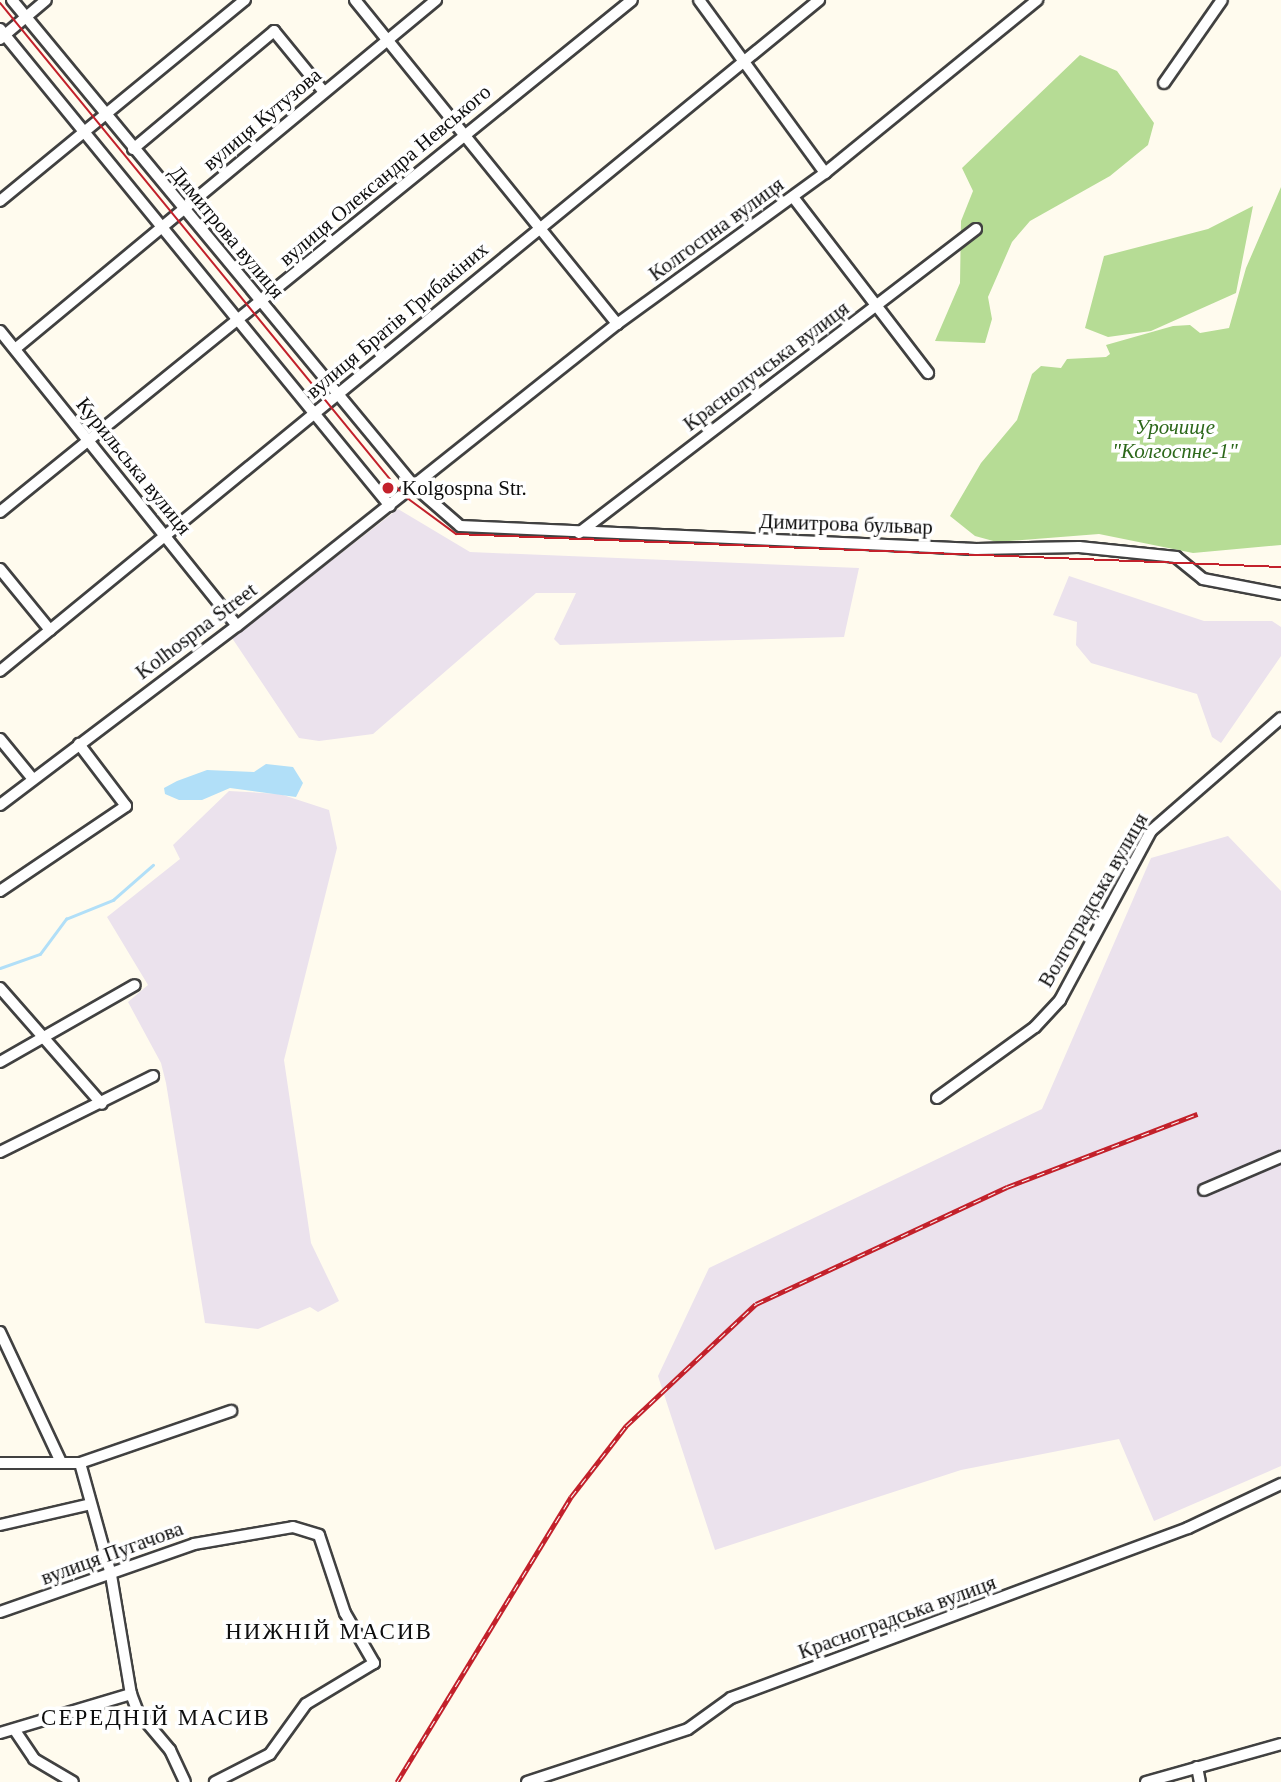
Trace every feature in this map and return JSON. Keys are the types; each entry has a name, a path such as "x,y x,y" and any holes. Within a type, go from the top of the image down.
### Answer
{"street":[{"name":"Димитрова вулиця","path":"12,0 414,486"},
{"path":"46,0 2,34 239,318 390,506"},
{"path":"0,201 245,0"},
{"path":"355,0 617,324"},
{"name":"вулиця Кутузова","path":"15,349 436,0"},
{"name":"вулиця Олександра Невського","path":"0,512 260,303 463,133 632,0"},
{"path":"699,0 747,62 825,173"},
{"name":"вулиця Братів Грибакіних","path":"0,671 539,227 747,62 819,0"},
{"name":"Колгоспна вулиця","path":"414,486 617,324 825,173 1037,0"},
{"path":"1164,83 1222,0"},
{"path":"133,149 274,31 324,92"},
{"path":"793,197 928,373"},
{"name":"Краснолучська вулиця","path":"579,533 976,229"},
{"name":"Курильська вулиця","path":"0,331 237,626"},
{"name":"Димитрова бульвар","path":"414,486 447,517 475,531 976,549 1079,547 1176,557 1203,579 1281,594"},
{"name":"Kolhospna Street","path":"0,805 32,778 237,626 414,486"},
{"path":"0,569 50,630"},
{"name":"Волгоградська вулиця","path":"937,1098 1035,1027 1060,1000 1151,831 1281,718"},
{"path":"0,738 32,778"},
{"path":"0,891 126,806 79,744"},
{"path":"0,1062 135,985"},
{"path":"0,988 102,1104"},
{"path":"0,1152 102,1104 153,1076"},
{"path":"1205,1190 1281,1157"},
{"path":"0,1332 61,1462"},
{"path":"0,1463 80,1462 231,1411"},
{"path":"80,1462 111,1575 131,1694 138,1712 170,1750 184,1782"},
{"name":"Красноградська вулиця","path":"527,1782 575,1762 688,1730 731,1698 1188,1528 1281,1484"},
{"path":"0,1525 92,1504"},
{"name":"вулиця Пугачова","path":"0,1612 194,1544 293,1527 319,1535 341,1604 374,1663 306,1704 271,1754 215,1782"},
{"path":"0,1733 16,1732 131,1694"},
{"path":"16,1732 34,1759 73,1782"},
{"path":"1146,1782 1281,1744"},
{"path":"1197,1767 1200,1782"}],"shaded area":[{"path":"398,509 470,552 859,568 844,637 560,645 554,639 576,593 536,593 373,734 319,741 299,738 232,638"},
{"path":"1069,576 1204,621 1272,621 1281,627 1281,656 1221,743 1212,737 1197,694 1091,663 1076,645 1077,622 1053,615"},
{"path":"229,791 280,794 329,810 337,848 284,1060 311,1243 339,1301 318,1312 310,1307 258,1329 205,1323 166,1083 161,1063 128,1002 148,985 107,917 180,859 173,845"},
{"path":"1228,836 1281,891 1281,1466 1154,1521 1119,1439 961,1470 715,1550 658,1376 709,1268 1042,1109 1151,858"}],"green space":[{"path":"1080,55 1117,71 1154,123 1148,145 1110,176 1030,221 1012,242 988,297 992,319 985,343 935,341 960,283 961,221 973,191 962,168"},
{"name":"Урочище \"Колгоспне-1\"","path":"1281,187 1281,545 1193,553 1099,534 997,542 975,536 950,516 981,463 1017,420 1032,374 1041,366 1061,368 1067,359 1106,357 1110,354 1106,345 1173,326 1190,325 1200,333 1229,328 1246,268"},
{"path":"1253,206 1236,293 1151,331 1108,337 1085,328 1104,256 1208,229"}],"water":[{"path":"266,764 293,767 303,783 296,797 230,788 202,800 179,800 165,794 164,788 207,770 254,772"}],"waterway":[{"path":"0,968 40,954 66,919 113,900 153,865"}],"tram line":[{"path":"0,3 403,495 456,534 1281,567"}],"railway":[{"path":"397,1782 571,1497 626,1426 756,1304 1007,1187 1197,1114"}],"place":[{"name":"Kolgospna Str.","path":"388,488"}],"district":[{"name":"НИЖНІЙ МАСИВ","path":"329,1632"},
{"name":"СЕРЕДНІЙ МАСИВ","path":"156,1718"}]}
